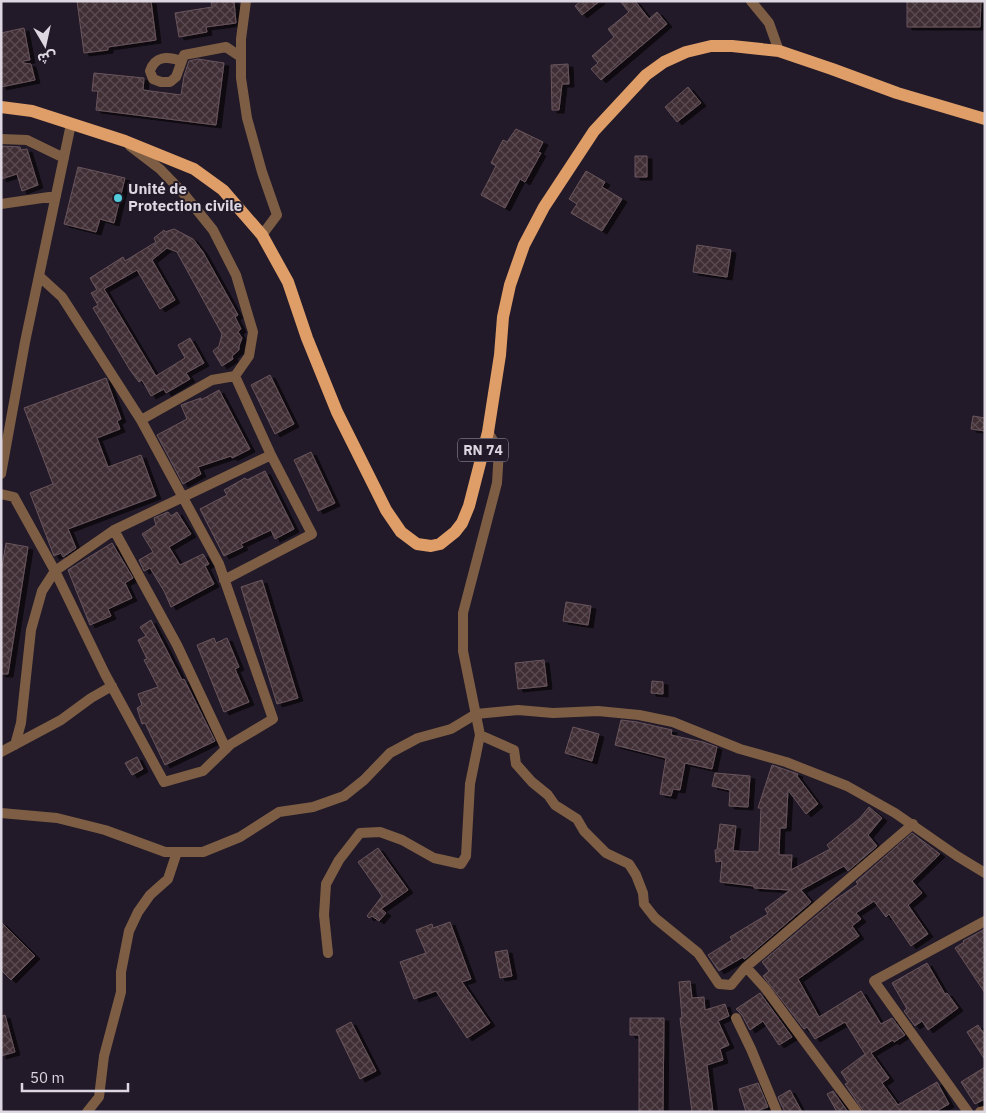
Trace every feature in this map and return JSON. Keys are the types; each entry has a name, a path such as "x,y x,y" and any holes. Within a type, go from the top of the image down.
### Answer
{"main road":[{"name":"RN 74","path":"1,107 32,112 125,141 194,169 223,190 262,235 288,282 307,338 346,429 386,510 401,532 412,541 417,544 431,546 440,544 455,532 469,506 488,432 500,355 503,317 510,285 524,245 544,206 594,131 646,75 664,62 686,52 710,46 779,51 897,93 985,118"}],"street":[{"path":"246,1 241,39 241,78 247,118 262,172 277,215 262,235"},
{"path":"751,1 769,23 779,51"},
{"path":"181,61 184,55 226,47 241,57"},
{"path":"1,474 25,342 71,124"},
{"path":"1,138 27,140 64,158"},
{"path":"125,141 160,169 184,194 213,230 236,275 253,332 249,356 235,376 212,380 141,420"},
{"path":"1,204 56,196"},
{"path":"1,494 14,497 164,782 202,771 226,749 273,719 218,564 141,420 62,297 39,276"},
{"path":"224,580 312,534 271,455 235,376"},
{"path":"328,953 324,915 326,884 339,860 360,833 380,832 402,840 434,858 461,864 466,856 470,784 480,735 467,679 463,651 463,613 497,483 499,450 488,432"},
{"path":"16,745 21,723 31,630 42,590 55,572 114,530 271,455"},
{"path":"114,530 177,645 226,749"},
{"path":"1,752 61,720 91,698 112,686"},
{"path":"1,813 57,818 105,830 165,852 204,852 240,837 279,812 313,807 344,796 364,780 390,753 418,738 451,729 476,714 518,710 553,713 598,711 638,715 673,722 740,749 786,762 838,783 896,813 957,856 985,873"},
{"path":"480,735 514,750 516,764 532,782 548,795 555,805 577,819 584,831 606,854 629,864 636,875 643,893 644,904 655,918 698,953 719,984 731,985 746,967 913,824"},
{"path":"87,1112 99,1097 104,1056 121,992 121,972 129,931 138,912 150,895 168,879 177,852"},
{"path":"968,1112 874,981 985,921"},
{"path":"746,967 765,988 857,1112"},
{"path":"736,1018 777,1112"},
{"path":"980,1112 985,1111"}],"building":[{"path":"77,1 151,1 156,40 108,47 108,50 84,53"},
{"path":"211,1 234,1 236,23 206,27 207,32 179,37 175,13 212,7"},
{"path":"581,1 600,1 582,15 575,6"},
{"path":"620,1 635,1 649,19 657,12 667,24 601,80 591,69 598,63 592,56 614,37 608,29 629,12"},
{"path":"907,1 981,1 980,27 907,27"},
{"path":"24,28 30,60 23,61 23,63 31,64 35,80 1,87 1,33"},
{"path":"198,59 224,63 216,125 96,110 98,91 92,91 94,73 144,78 143,90 181,95 189,61"},
{"path":"568,64 569,84 562,84 559,110 552,110 551,65"},
{"path":"688,87 701,103 677,122 665,107"},
{"path":"516,129 543,142 538,152 541,153 525,182 520,179 505,208 481,195 496,166 491,163 503,140 507,142"},
{"path":"1,146 20,147 21,150 27,149 38,185 22,191 17,174 1,179"},
{"path":"635,156 647,156 647,177 635,177"},
{"path":"78,167 125,178 114,223 100,219 96,232 64,224"},
{"path":"586,171 605,182 602,187 622,199 602,231 571,213 577,204 569,199"},
{"path":"174,229 193,239 203,252 238,315 235,317 241,329 238,332 242,338 239,350 232,356 233,359 222,366 213,351 219,346 222,334 177,252 167,248 152,260 175,300 160,309 137,270 104,289 156,376 185,358 178,345 190,338 204,363 186,373 190,379 166,393 164,389 151,396 142,380 139,382 130,370 93,308 98,305 91,293 97,290 90,278 123,257 125,261 156,242 154,238 164,230 165,232"},
{"path":"697,245 731,250 727,277 693,272"},
{"path":"270,375 294,424 275,434 251,385"},
{"path":"106,378 121,419 117,421 120,429 97,438 108,467 141,455 156,496 68,529 76,548 63,557 61,553 54,556 30,493 53,484 24,408"},
{"path":"219,390 250,449 232,458 231,456 198,467 201,474 183,484 157,435 187,419 181,405 201,398 201,400"},
{"path":"973,416 985,418 985,431 971,429"},
{"path":"311,452 335,503 318,511 294,460"},
{"path":"265,471 294,529 275,539 271,530 241,544 243,547 224,556 200,509 227,495 224,490 245,478 247,480"},
{"path":"168,512 171,516 177,512 191,534 169,547 180,565 203,554 209,564 205,566 214,584 171,607 150,568 144,571 139,560 153,552 142,534 156,525 154,518"},
{"path":"6,543 28,547 8,674 1,674 1,573"},
{"path":"112,543 133,578 125,583 132,598 108,609 111,616 90,625 68,570"},
{"path":"262,580 298,698 277,704 241,587"},
{"path":"566,602 591,606 588,625 563,621"},
{"path":"151,620 182,680 184,679 215,741 165,765 145,723 142,724 137,708 142,705 138,694 158,687 144,660 147,659 138,640 146,636 140,627"},
{"path":"214,638 216,643 227,638 239,667 235,669 249,702 224,712 197,645"},
{"path":"544,660 547,686 518,689 515,663"},
{"path":"652,681 663,682 663,694 651,693"},
{"path":"621,720 672,730 671,735 717,747 712,769 685,763 680,790 673,789 671,796 660,794 666,758 615,745"},
{"path":"573,727 599,734 592,761 565,753"},
{"path":"137,757 143,769 132,775 125,763"},
{"path":"772,765 798,774 797,776 818,804 806,814 788,790 786,828 780,828 779,855 792,855 791,870 830,849 827,845 860,818 869,807 882,818 868,835 877,846 848,871 844,866 801,890 811,902 746,958 744,959 743,957 719,971 708,955 732,940 730,937 768,914 765,909 790,890 754,888 754,886 720,882 722,861 716,862 715,850 717,850 720,824 736,826 733,851 759,852 761,808 758,808"},
{"path":"715,773 750,776 748,807 729,806 730,790 712,786"},
{"path":"912,833 940,854 912,881 922,893 908,905 928,934 911,946 889,914 886,917 874,901 856,913 861,919 852,926 859,936 798,979 819,1017 861,991 881,1024 892,1018 905,1035 871,1053 889,1078 882,1083 898,1105 937,1082 949,1104 935,1112 864,1112 845,1084 848,1083 841,1072 865,1054 845,1022 815,1039 807,1027 804,1029 763,976 769,971 762,962 835,900 858,884 856,882"},
{"path":"378,848 408,890 381,909 386,913 379,921 372,916 369,918 367,916 382,896 358,862"},
{"path":"1,922 35,956 11,980 1,970"},
{"path":"450,922 471,979 462,982 490,1023 467,1038 436,991 414,999 400,962 426,953 416,930 432,924 433,928"},
{"path":"985,929 985,993 955,948 963,941"},
{"path":"507,950 512,976 500,978 495,952"},
{"path":"927,963 945,994 947,993 958,1008 928,1030 922,1021 915,1026 904,1011 907,1009 892,983"},
{"path":"690,981 692,998 704,997 705,1010 725,1004 729,1016 718,1021 729,1045 720,1049 723,1060 707,1065 713,1112 692,1112 680,1018 682,1018 679,982"},
{"path":"760,993 792,1037 779,1045 763,1021 750,1030 742,1015 736,1009"},
{"path":"5,1015 15,1052 1,1056 1,1016"},
{"path":"630,1018 664,1018 663,1112 639,1112 639,1035 630,1035"},
{"path":"351,1022 376,1071 360,1079 336,1030"},
{"path":"978,1025 985,1035 985,1060 967,1032"},
{"path":"985,1067 985,1099 975,1104 961,1082"},
{"path":"758,1083 768,1107 754,1112 746,1112 739,1089"},
{"path":"790,1090 802,1112 785,1112 778,1097"},
{"path":"833,1091 848,1112 837,1112 827,1094"}],"place":[{"name":"Unité de Protection civile","path":"118,198"}]}
